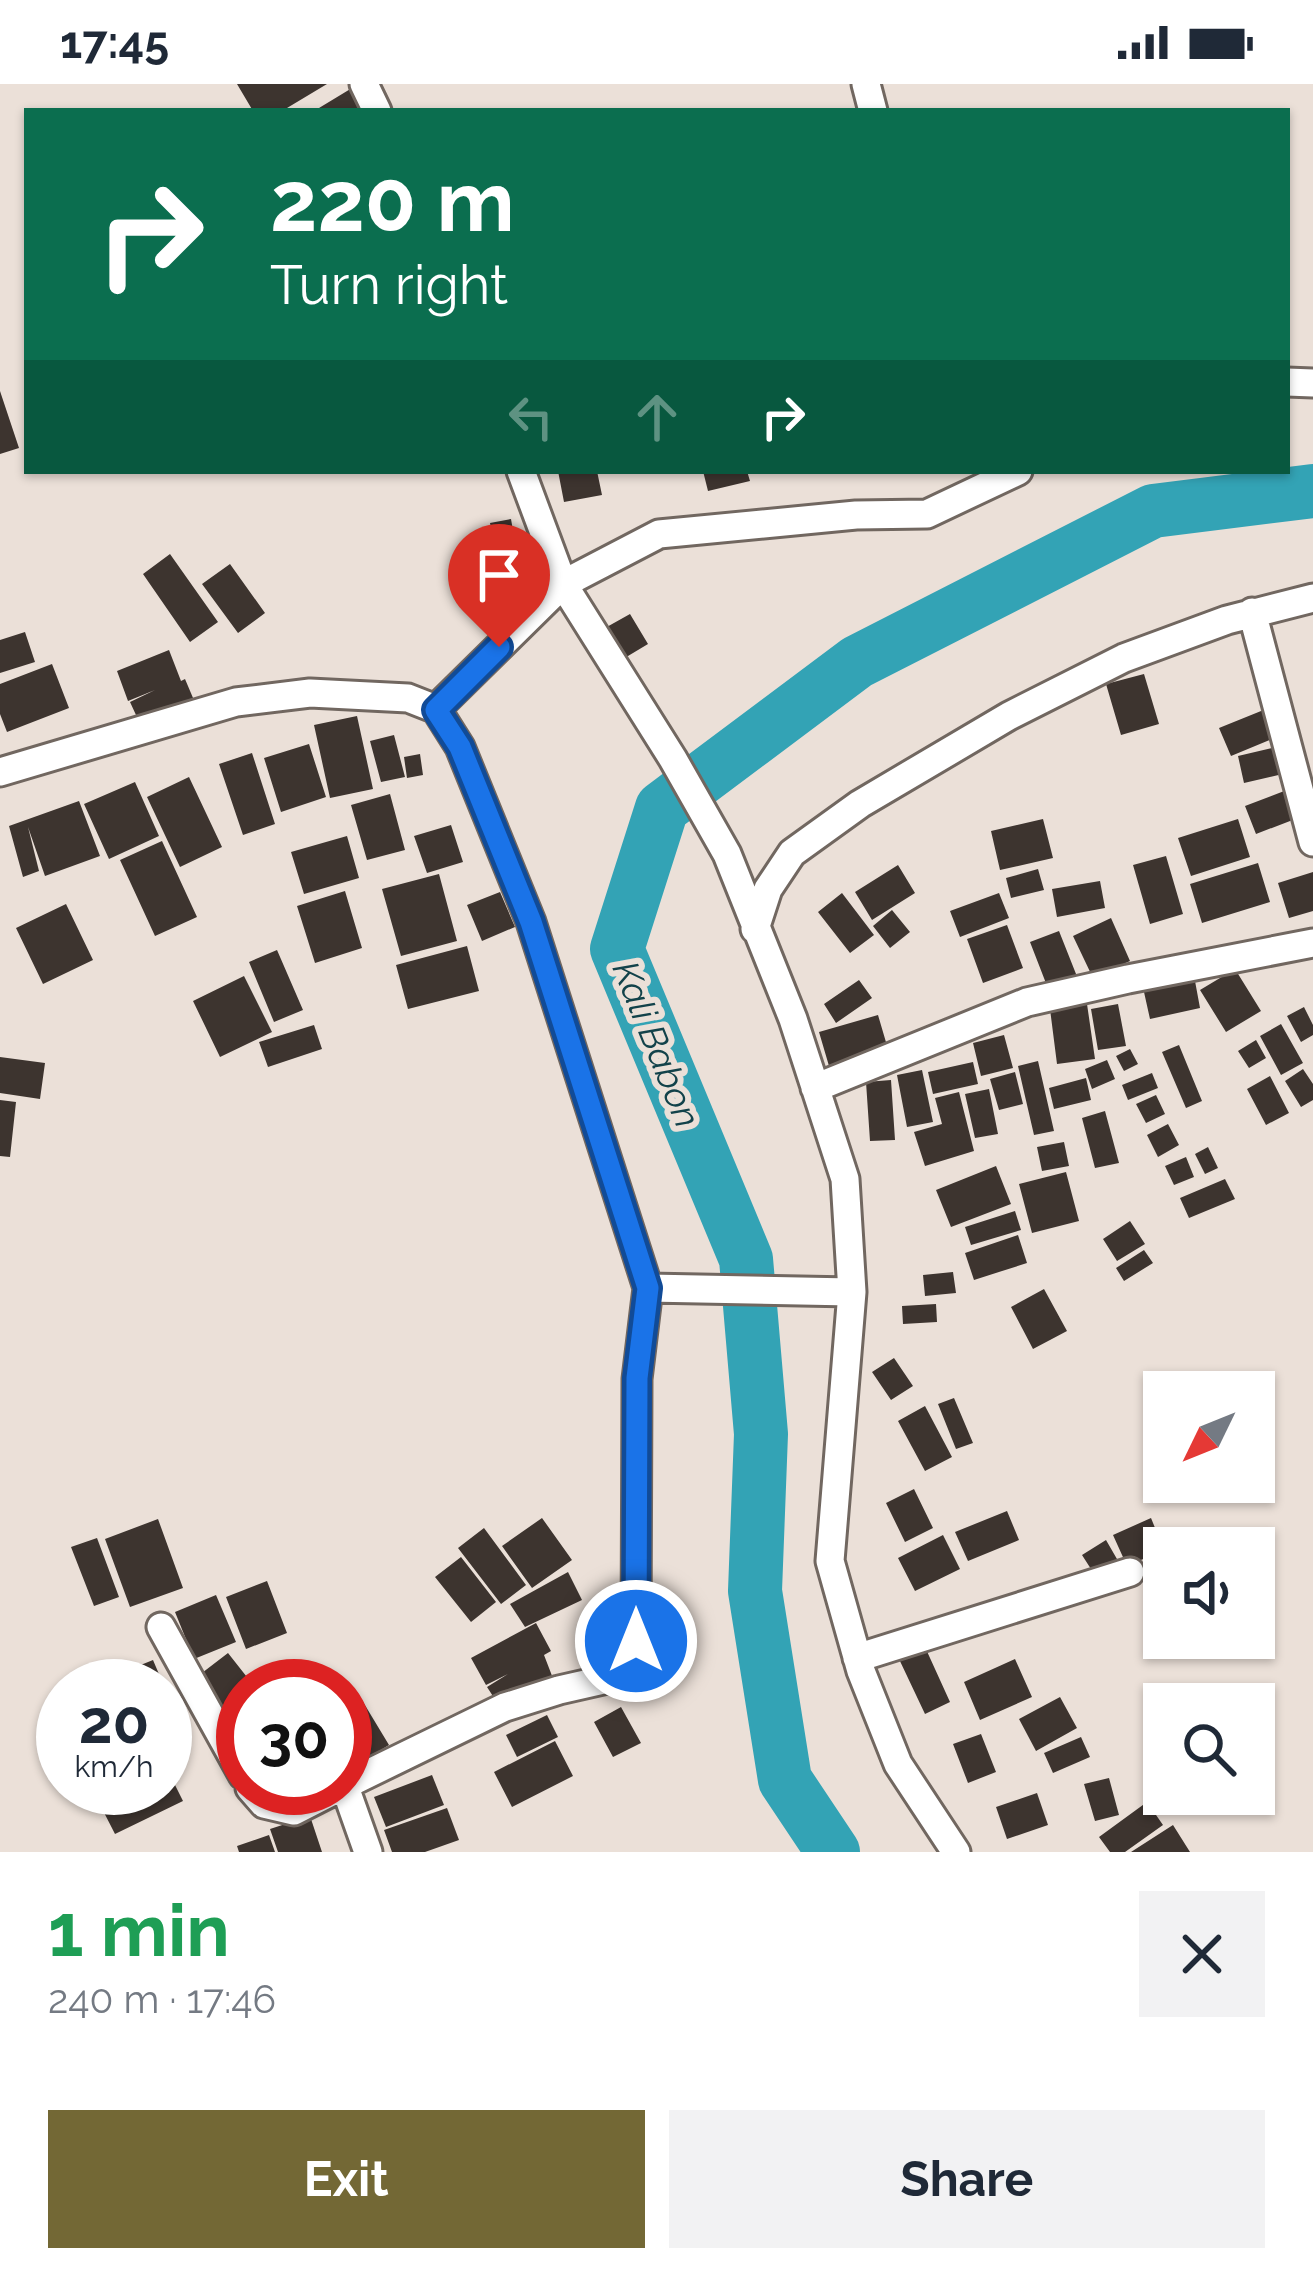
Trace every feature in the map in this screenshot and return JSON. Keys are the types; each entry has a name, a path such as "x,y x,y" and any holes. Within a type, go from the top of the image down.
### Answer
{"street":[{"path":"522,474 563,584 727,854 794,1019 845,1180 837,1291 830,1561 857,1658 898,1764 956,1852"},
{"path":"436,710 563,584 659,534 856,515 927,514 975,480"},
{"path":"755,929 769,889 791,853 860,803 1010,716 1124,658 1252,613 1313,598"},
{"path":"1252,613 1313,842"},
{"path":"0,772 236,702 310,693 408,698 436,710 460,747 531,922 659,1287 637,1378 636,1641 631,1661 612,1678 506,1707 372,1772"},
{"path":"815,1088 1027,1002 1313,943"},
{"path":"659,1287 837,1291"},
{"path":"857,1658 1130,1572"},
{"path":"161,1627 216,1726"},
{"path":"354,1815 368,1852"}],"building":[{"path":"237,84 327,84 287,108 251,108"},
{"path":"352,88 364,108 319,108"},
{"path":"0,391 19,448 0,454"},
{"path":"559,474 598,474 602,495 564,502"},
{"path":"704,474 748,474 750,481 708,491"},
{"path":"511,519 516,548 496,552 490,523"},
{"path":"170,554 218,622 190,642 143,574"},
{"path":"230,564 265,613 238,633 202,584"},
{"path":"630,614 648,644 623,659 605,628"},
{"path":"25,632 35,662 0,673 0,640"},
{"path":"169,650 196,705 142,728 130,702 155,690 128,701 117,671"},
{"path":"52,664 69,708 7,732 0,714 0,684"},
{"path":"1144,674 1159,724 1121,735 1106,684"},
{"path":"1266,709 1277,737 1231,756 1219,728"},
{"path":"357,716 373,789 330,798 314,725"},
{"path":"394,735 405,777 381,782 370,741"},
{"path":"309,744 326,797 281,812 264,758"},
{"path":"1280,746 1287,773 1244,783 1238,756"},
{"path":"252,753 275,824 243,835 219,764"},
{"path":"420,754 423,775 407,778 404,757"},
{"path":"189,777 222,847 180,867 147,797"},
{"path":"135,782 159,836 109,859 84,804"},
{"path":"1292,788 1303,816 1256,834 1245,806"},
{"path":"390,794 405,850 367,860 351,805"},
{"path":"79,801 100,856 45,876 28,827 39,871 23,877 9,826"},
{"path":"1043,819 1053,858 1000,870 991,831"},
{"path":"1238,819 1250,857 1191,876 1178,838"},
{"path":"451,825 463,862 427,873 414,836"},
{"path":"347,836 359,878 304,894 291,852"},
{"path":"162,841 197,917 155,936 120,860"},
{"path":"1166,856 1183,914 1150,924 1133,865"},
{"path":"1258,863 1270,902 1202,923 1190,884"},
{"path":"898,865 915,893 872,920 855,892"},
{"path":"1038,869 1044,890 1011,898 1006,878"},
{"path":"1313,872 1313,911 1289,918 1278,883"},
{"path":"439,874 457,941 401,956 382,889"},
{"path":"1100,881 1105,908 1057,917 1052,889"},
{"path":"345,891 362,948 315,963 297,906"},
{"path":"500,892 515,927 482,941 467,905"},
{"path":"842,893 874,935 850,953 818,912"},
{"path":"999,893 1009,918 960,937 950,911"},
{"path":"66,904 93,960 43,984 16,928"},
{"path":"892,910 910,932 890,948 873,926"},
{"path":"1111,918 1130,961 1093,978 1073,936"},
{"path":"1007,925 1023,968 983,983 967,939"},
{"path":"1059,931 1078,979 1049,991 1030,942"},
{"path":"467,946 479,991 408,1009 396,965"},
{"path":"277,950 303,1010 274,1022 249,962"},
{"path":"1235,969 1261,1011 1226,1032 1200,990"},
{"path":"244,976 272,1032 220,1057 193,1001"},
{"path":"859,980 872,998 836,1023 824,1004"},
{"path":"1195,981 1200,1008 1150,1019 1144,992"},
{"path":"1087,1004 1095,1059 1057,1064 1050,1009"},
{"path":"1118,1004 1126,1046 1098,1050 1091,1009"},
{"path":"1304,1007 1313,1035 1301,1042 1287,1016"},
{"path":"878,1015 888,1049 829,1066 819,1032"},
{"path":"1281,1024 1303,1063 1281,1075 1260,1036"},
{"path":"314,1025 322,1049 268,1067 259,1042"},
{"path":"1004,1035 1013,1068 981,1076 973,1043"},
{"path":"1256,1040 1266,1058 1249,1068 1238,1051"},
{"path":"1179,1045 1202,1101 1186,1108 1162,1052"},
{"path":"1130,1049 1138,1064 1124,1071 1116,1056"},
{"path":"0,1057 45,1063 40,1099 0,1093"},
{"path":"1107,1060 1115,1079 1092,1089 1085,1069"},
{"path":"1038,1061 1054,1131 1034,1135 1018,1066"},
{"path":"973,1062 978,1084 933,1094 928,1072"},
{"path":"1303,1069 1313,1084 1313,1100 1301,1107 1285,1081"},
{"path":"922,1070 933,1122 907,1127 897,1075"},
{"path":"1015,1072 1023,1104 999,1110 990,1079"},
{"path":"1152,1073 1158,1088 1128,1100 1122,1085"},
{"path":"1270,1076 1289,1113 1266,1125 1247,1089"},
{"path":"1086,1078 1091,1100 1054,1109 1049,1088"},
{"path":"891,1080 895,1140 870,1141 866,1082"},
{"path":"989,1089 998,1134 975,1138 965,1094"},
{"path":"959,1092 974,1151 925,1166 914,1132 942,1124 935,1098"},
{"path":"1156,1095 1165,1114 1146,1123 1136,1104"},
{"path":"0,1100 16,1102 10,1157 0,1156"},
{"path":"1105,1111 1119,1163 1095,1168 1082,1118"},
{"path":"1168,1124 1179,1145 1158,1157 1147,1135"},
{"path":"1064,1142 1069,1166 1042,1171 1037,1147"},
{"path":"1208,1147 1218,1168 1205,1174 1195,1154"},
{"path":"1186,1157 1194,1177 1174,1185 1165,1166"},
{"path":"996,1166 1011,1204 951,1227 936,1190"},
{"path":"1066,1172 1079,1221 1032,1233 1019,1184"},
{"path":"1225,1179 1235,1199 1189,1218 1180,1198"},
{"path":"1015,1211 1021,1230 971,1245 965,1227"},
{"path":"1130,1221 1145,1244 1117,1261 1103,1239"},
{"path":"1018,1235 1027,1263 974,1280 965,1253"},
{"path":"1144,1250 1153,1263 1124,1281 1116,1268"},
{"path":"953,1272 956,1293 925,1296 923,1275"},
{"path":"1044,1289 1067,1331 1033,1349 1011,1307"},
{"path":"936,1304 937,1322 903,1324 902,1306"},
{"path":"894,1358 913,1386 891,1400 872,1372"},
{"path":"954,1398 973,1443 956,1449 938,1404"},
{"path":"925,1406 952,1457 925,1471 898,1421"},
{"path":"914,1489 933,1528 905,1542 886,1503"},
{"path":"1007,1511 1019,1540 968,1561 955,1532"},
{"path":"542,1518 572,1560 532,1588 502,1546"},
{"path":"1151,1518 1155,1527 1143,1527 1143,1559 1127,1566 1113,1535"},
{"path":"158,1519 183,1588 130,1607 105,1539"},
{"path":"484,1528 526,1585 501,1604 458,1548"},
{"path":"943,1535 960,1569 915,1591 898,1558"},
{"path":"97,1538 119,1597 94,1606 71,1547"},
{"path":"1106,1540 1121,1566 1098,1580 1082,1555"},
{"path":"461,1557 496,1602 471,1622 435,1577"},
{"path":"568,1572 582,1600 525,1627 510,1604"},
{"path":"267,1581 287,1633 246,1649 226,1597"},
{"path":"216,1595 236,1642 194,1659 175,1612"},
{"path":"536,1623 551,1651 544,1655 554,1681 500,1707 487,1687 508,1674 486,1685 471,1658"},
{"path":"925,1647 950,1702 925,1714 899,1659"},
{"path":"1015,1659 1032,1697 980,1720 964,1682"},
{"path":"216,1662 216,1700 198,1676"},
{"path":"1060,1697 1077,1728 1036,1751 1019,1719"},
{"path":"621,1707 641,1743 613,1757 594,1722"},
{"path":"547,1715 558,1737 517,1757 506,1735"},
{"path":"372,1717 389,1745 372,1755"},
{"path":"981,1734 996,1772 968,1783 953,1744"},
{"path":"1081,1737 1090,1757 1053,1773 1044,1753"},
{"path":"555,1741 573,1776 512,1807 494,1772"},
{"path":"432,1775 444,1805 386,1827 374,1797"},
{"path":"1109,1778 1119,1815 1095,1821 1084,1784"},
{"path":"1037,1793 1048,1825 1007,1839 996,1807"},
{"path":"1143,1805 1143,1815 1156,1815 1163,1825 1125,1852 1110,1852 1099,1837"},
{"path":"447,1808 459,1840 425,1852 392,1852 384,1830"},
{"path":"105,1815 154,1815 115,1834"},
{"path":"310,1816 322,1852 278,1852 270,1829"},
{"path":"1173,1825 1190,1852 1131,1852"},
{"path":"269,1835 275,1852 239,1852 237,1846"}],"waterway":[{"name":"Kali Babon","path":"833,1852 785,1780 755,1591 761,1434 746,1259 617,949 662,808 857,662 1153,511 1313,491"}],"route":[{"path":"499,647 436,710 460,747 531,922 648,1288 637,1378 636,1641"}]}
